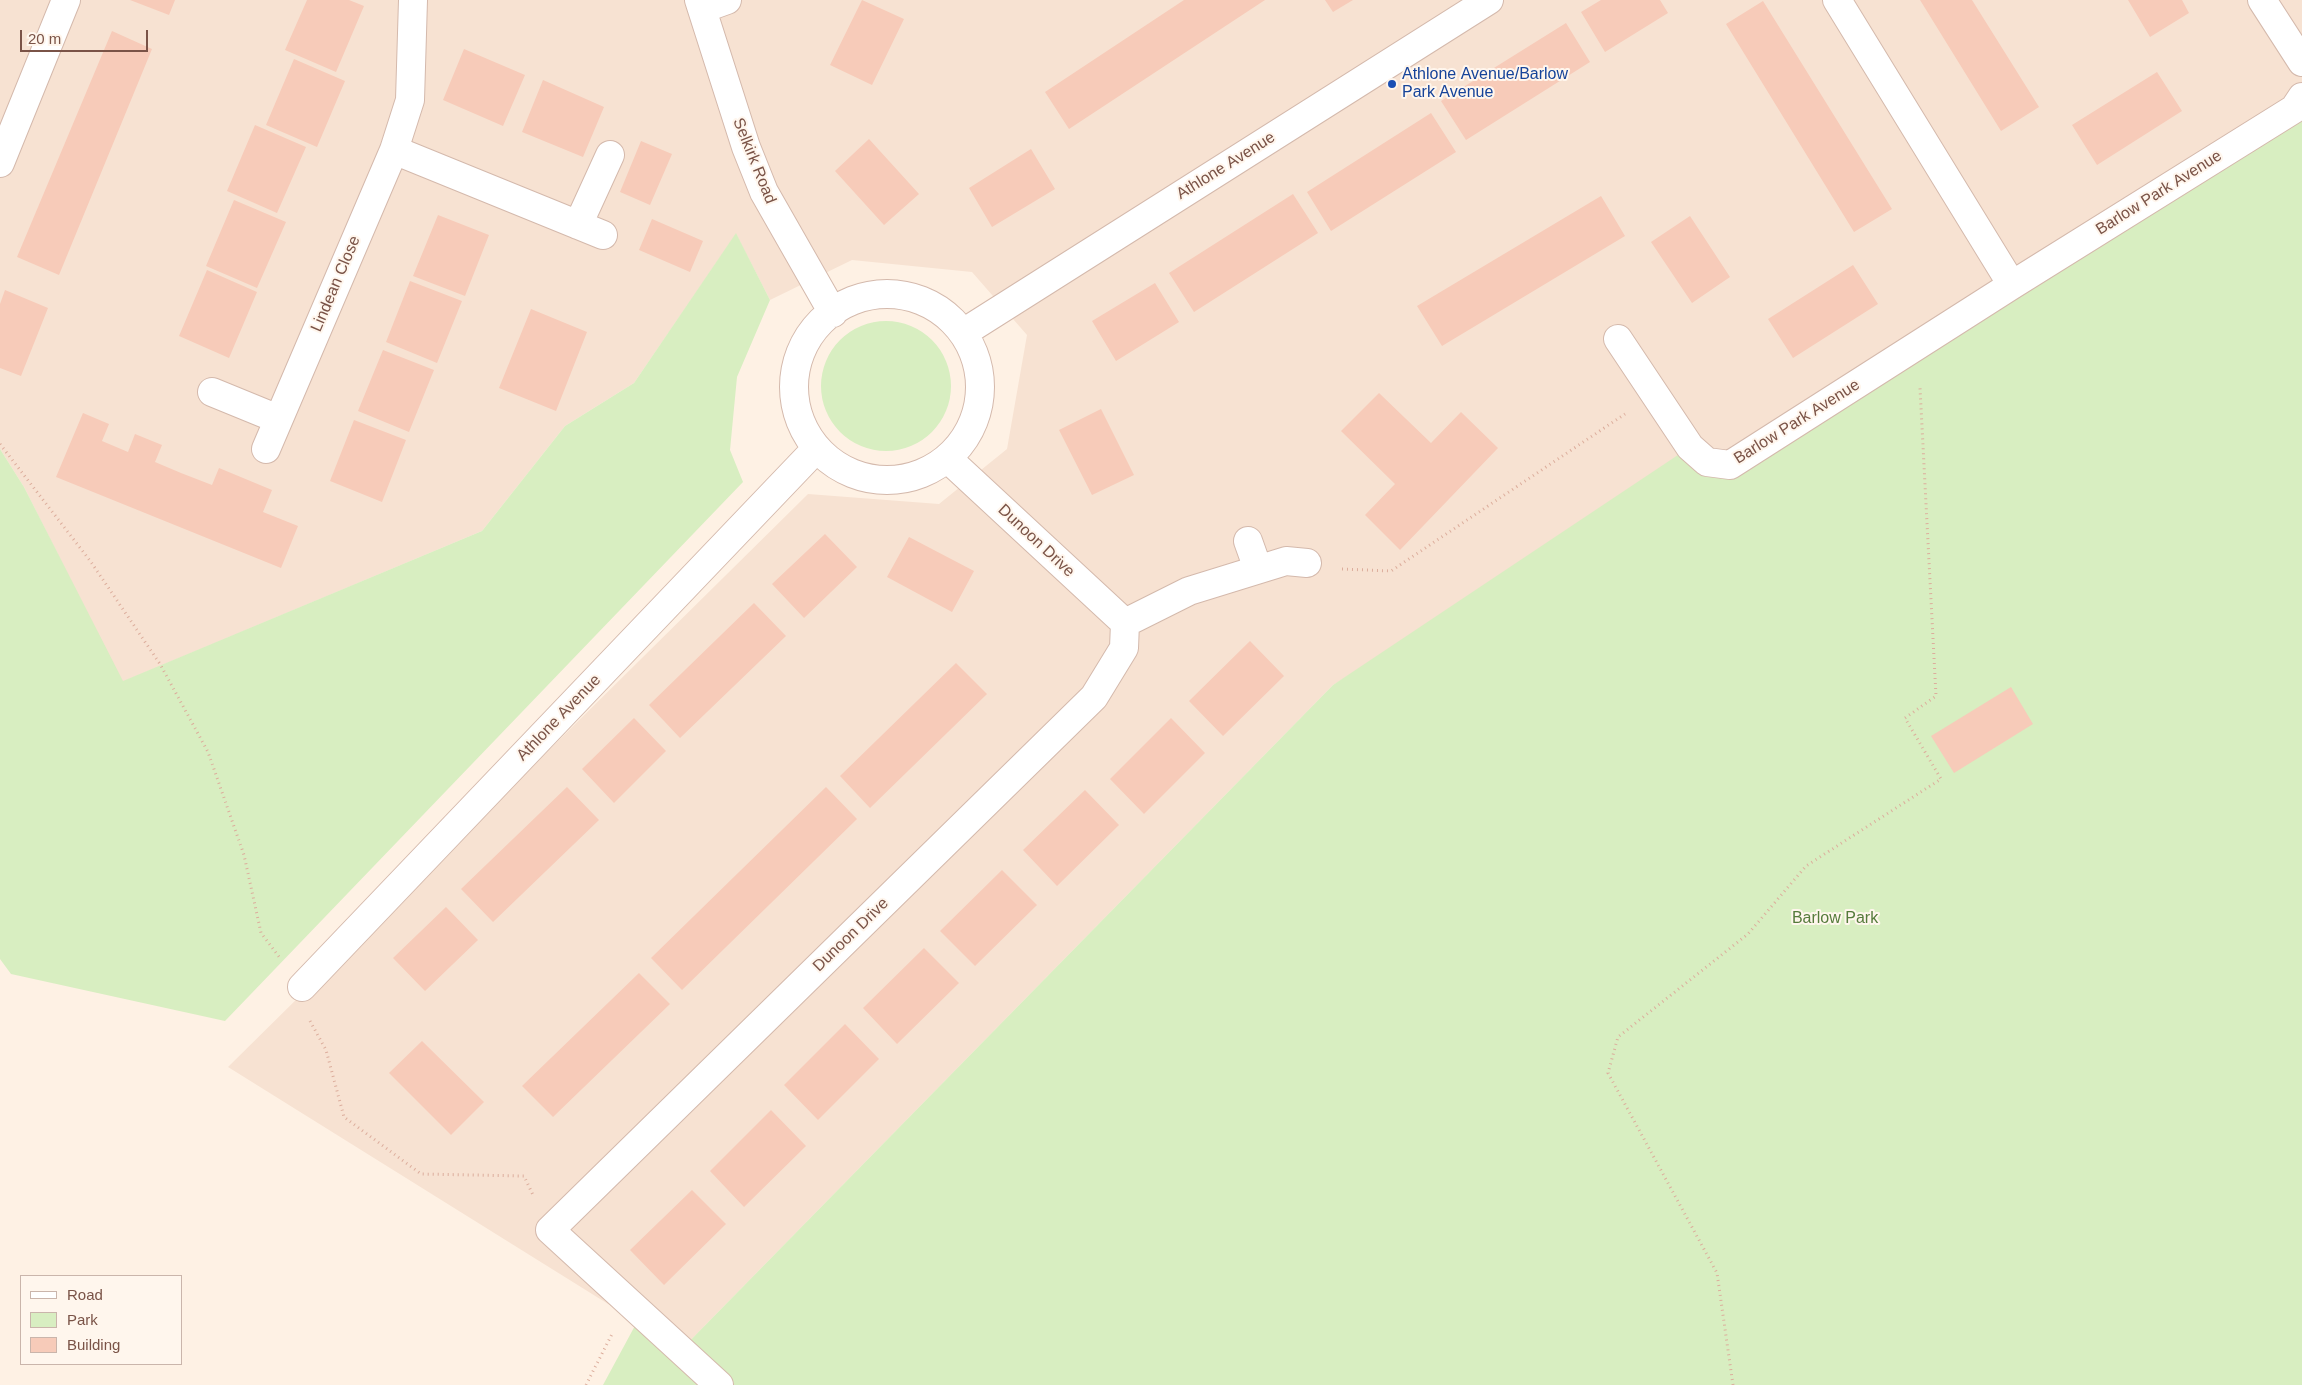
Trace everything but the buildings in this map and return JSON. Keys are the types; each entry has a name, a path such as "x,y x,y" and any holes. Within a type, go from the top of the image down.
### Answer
{"street":[{"path":"0,163 66,0"},
{"name":"Lindean Close","path":"266,449 394,150 410,100 413,0"},
{"path":"700,5 727,0"},
{"name":"Athlone Avenue","path":"963,333 1488,0"},
{"path":"1837,0 2012,285"},
{"path":"2262,0 2302,62"},
{"name":"Selkirk Road","path":"700,5 746,147 764,192 833,312"},
{"name":"Barlow Park Avenue","path":"1618,339 1690,447 1707,462 1730,465 2012,285 2294,109 2302,97"},
{"path":"394,150 603,235"},
{"path":"578,225 610,156"},
{"path":"876,294 908,296 938,309 963,333 977,362 980,395 972,426 947,458 919,475 884,481 853,475 816,449 799,421 793,389 800,352 817,324 833,312 844,304 876,294"},
{"path":"212,392 278,418"},
{"name":"Athlone Avenue","path":"302,987 816,449"},
{"name":"Dunoon Drive","path":"550,1230 1094,697 1124,648 1125,624 947,458"},
{"path":"1248,541 1258,569"},
{"path":"1125,624 1189,591 1286,561 1307,563"},
{"path":"550,1230 719,1385"}],"path":[{"path":"1733,1385 1717,1273 1608,1074 1618,1037 1748,934 1806,866 1940,779 1905,718 1936,696 1918,346"},
{"path":"1307,563 1328,568 1391,571 1654,394"},
{"path":"0,444 91,562 165,673 208,752 244,855 261,933 302,987 312,1028 326,1050 344,1116 421,1174 524,1176 550,1230"},
{"path":"586,1385 610,1338 631,1305"}],"shaded area":[{"path":"0,0 2302,0 2302,97 2012,285 1333,685 674,1357 637,1322 228,1067 808,494 939,504 1007,449 1027,335 972,272 852,260 770,300 736,234 634,383 565,426 482,531 122,682 24,487 0,449"}],"green space":[{"name":"Barlow Park","path":"2302,97 2302,1385 603,1385 637,1322 674,1357 1333,685 1690,447 1730,465"},
{"path":"736,233 770,300 737,377 730,450 743,482 225,1021 11,974 0,959 0,449 24,487 123,681 482,531 565,426 634,383"},
{"path":"886,321 911,326 932,340 946,361 951,386 946,411 932,432 911,446 886,451 861,446 840,432 826,411 821,386 826,361 840,340 861,326"}],"place":[{"name":"Athlone Avenue/Barlow Park Avenue","path":"1392,84"}]}
